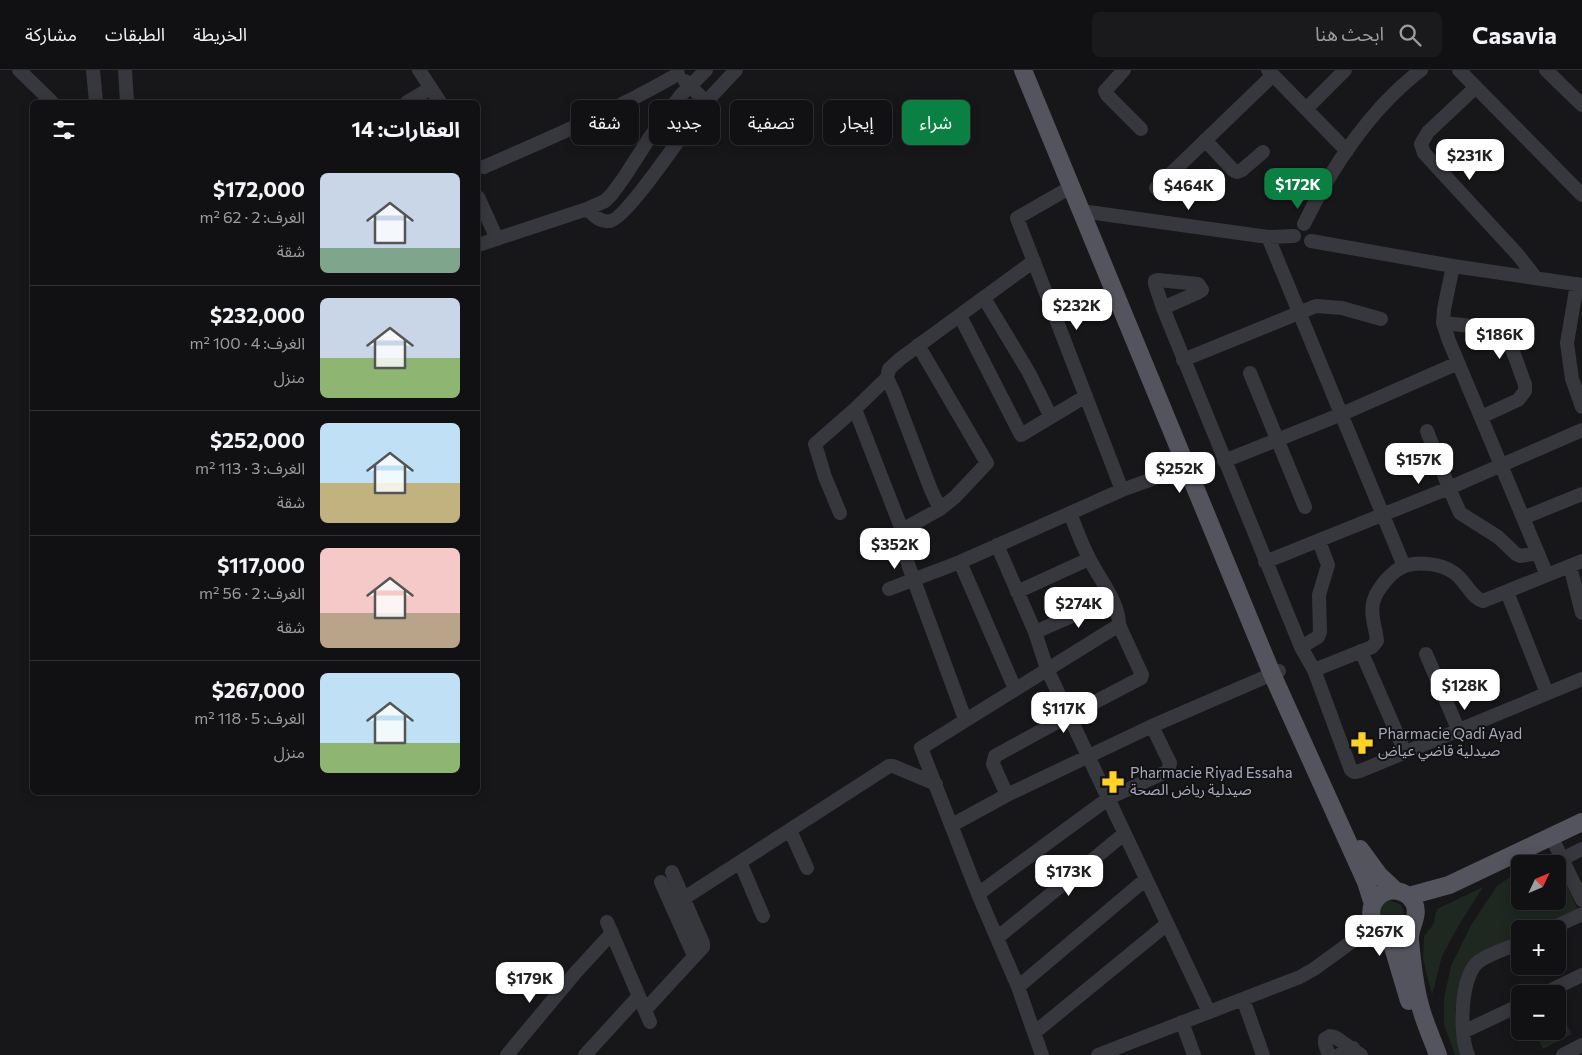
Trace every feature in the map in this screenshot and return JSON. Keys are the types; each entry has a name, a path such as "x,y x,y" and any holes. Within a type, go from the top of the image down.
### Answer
{"main road":[{"path":"1023,70 1045,114 1086,211 1276,672 1366,882 1376,925 1387,934 1429,1055"},
{"path":"1031,70 1071,187 1086,211"},
{"path":"1276,672 1358,846 1368,862 1413,902 1414,920 1411,946 1420,1004 1438,1055"},
{"path":"1373,912 1382,894 1402,893 1449,885 1552,838 1582,822"},
{"path":"1387,934 1397,935 1405,932 1414,920 1449,885"}],"street":[{"path":"19,70 50,100"},
{"path":"93,70 96,100"},
{"path":"125,70 127,100"},
{"path":"419,70 439,100"},
{"path":"480,244 599,205 612,194 681,95 706,70"},
{"path":"708,100 736,70"},
{"path":"1124,70 1105,91 1141,129"},
{"path":"1306,109 1346,70"},
{"path":"1294,236 1296,228 1304,224 1347,151 1382,106 1421,70"},
{"path":"1459,70 1582,195"},
{"path":"1546,70 1582,105"},
{"path":"480,166 581,124 655,88 676,72 704,100"},
{"path":"1156,188 1270,72 1347,151"},
{"path":"1476,87 1428,132 1421,144 1424,152 1518,255 1536,278"},
{"path":"410,100 431,88"},
{"path":"1205,140 1237,172 1263,152"},
{"path":"587,209 598,219 609,222 616,220 644,189 675,145"},
{"path":"1071,187 1017,218 1122,490"},
{"path":"480,201 497,239"},
{"path":"1086,211 1268,237 1294,236 1302,243 1311,241 1454,266 1579,285 1567,343 1572,379 1582,407"},
{"path":"1304,224 1308,225 1314,232 1311,241"},
{"path":"1268,237 1404,566"},
{"path":"940,509 887,378 887,372 918,344 960,316 1034,261"},
{"path":"1454,266 1444,309 1443,323 1547,575"},
{"path":"984,298 1028,371 1051,417"},
{"path":"1183,360 1316,306 1342,308 1381,319"},
{"path":"1163,308 1265,562 1301,647 1314,670 1351,770 1354,772 1360,770 1582,679"},
{"path":"960,316 1021,435 1086,396"},
{"path":"1443,323 1492,331 1506,339 1525,384 1525,391 1518,400 1481,417"},
{"path":"902,530 940,509 987,463 918,344"},
{"path":"1224,461 1342,414 1458,363"},
{"path":"1250,373 1305,508"},
{"path":"840,513 825,477 815,444 887,378"},
{"path":"855,409 902,530 904,549 914,580 965,720"},
{"path":"1265,562 1449,488 1582,430"},
{"path":"1427,431 1456,506 1464,516 1498,537 1516,554 1520,556 1538,554"},
{"path":"889,589 960,562 1122,490 1190,465"},
{"path":"1523,518 1582,494"},
{"path":"1007,796 993,764 995,756 1141,678 1142,675 1119,625 1119,619 1111,598 1089,558 1070,513"},
{"path":"1301,647 1318,637 1320,632 1320,595 1328,565 1319,541"},
{"path":"997,545 1035,632 1048,669 1209,1012"},
{"path":"1017,592 1089,558"},
{"path":"960,562 1015,688"},
{"path":"1314,670 1372,647 1377,641 1372,610 1374,600 1387,580 1404,566 1420,564 1443,566 1464,580 1475,596 1482,602 1576,563 1582,613"},
{"path":"1506,592 1547,693"},
{"path":"1035,632 1111,598"},
{"path":"1042,1055 1018,987 978,894 921,748 1119,625"},
{"path":"1361,652 1405,752"},
{"path":"1426,654 1458,729"},
{"path":"952,825 1007,796 1152,726 1276,672"},
{"path":"978,894 1109,798 1168,771 1170,763 1152,726"},
{"path":"673,907 684,898 889,766 936,784"},
{"path":"790,830 807,868"},
{"path":"996,938 1124,834"},
{"path":"1552,838 1560,855"},
{"path":"1566,857 1582,849"},
{"path":"740,862 763,916"},
{"path":"1566,867 1582,900"},
{"path":"507,1055 576,972 610,927 648,1016 703,946 672,872"},
{"path":"1018,987 1146,878"},
{"path":"661,882 694,956"},
{"path":"1098,1055 1307,973 1354,940 1373,912"},
{"path":"1566,922 1582,914"},
{"path":"1034,1032 1167,924"},
{"path":"1354,940 1387,934"},
{"path":"1468,1055 1465,1049 1461,1009 1472,969 1478,962 1511,947"},
{"path":"1561,985 1582,975"},
{"path":"586,1055 639,996"},
{"path":"1244,999 1263,1055"},
{"path":"1463,1032 1511,1009"},
{"path":"1182,1022 1194,1055"},
{"path":"1328,1055 1324,1044 1325,1039 1330,1036 1335,1037 1357,1052"},
{"path":"1562,1055 1582,1045"},
{"path":"1339,1055 1357,1052"}],"shaded area":[{"path":"1511,876 1511,910 1566,910 1566,883 1578,910 1556,920 1511,920 1511,943 1464,975 1455,1011 1459,1042 1464,1055 1455,1055 1444,1025 1444,998 1451,966 1471,925 1497,886"},
{"path":"1483,887 1442,956 1432,995 1423,959 1424,936 1433,925 1437,909"},
{"path":"1388,900 1400,904 1404,914 1404,921 1391,932 1375,909"},
{"path":"1566,1023 1572,1034 1566,1037"},
{"path":"1538,1040 1560,1040 1543,1049"}],"place":[{"name":"Pharmacie Qadi Ayad صيدلية قاضي عياض","path":"1362,743"},
{"name":"Pharmacie Riyad Essaha صيدلية رياض الصحة","path":"1113,782"}]}
